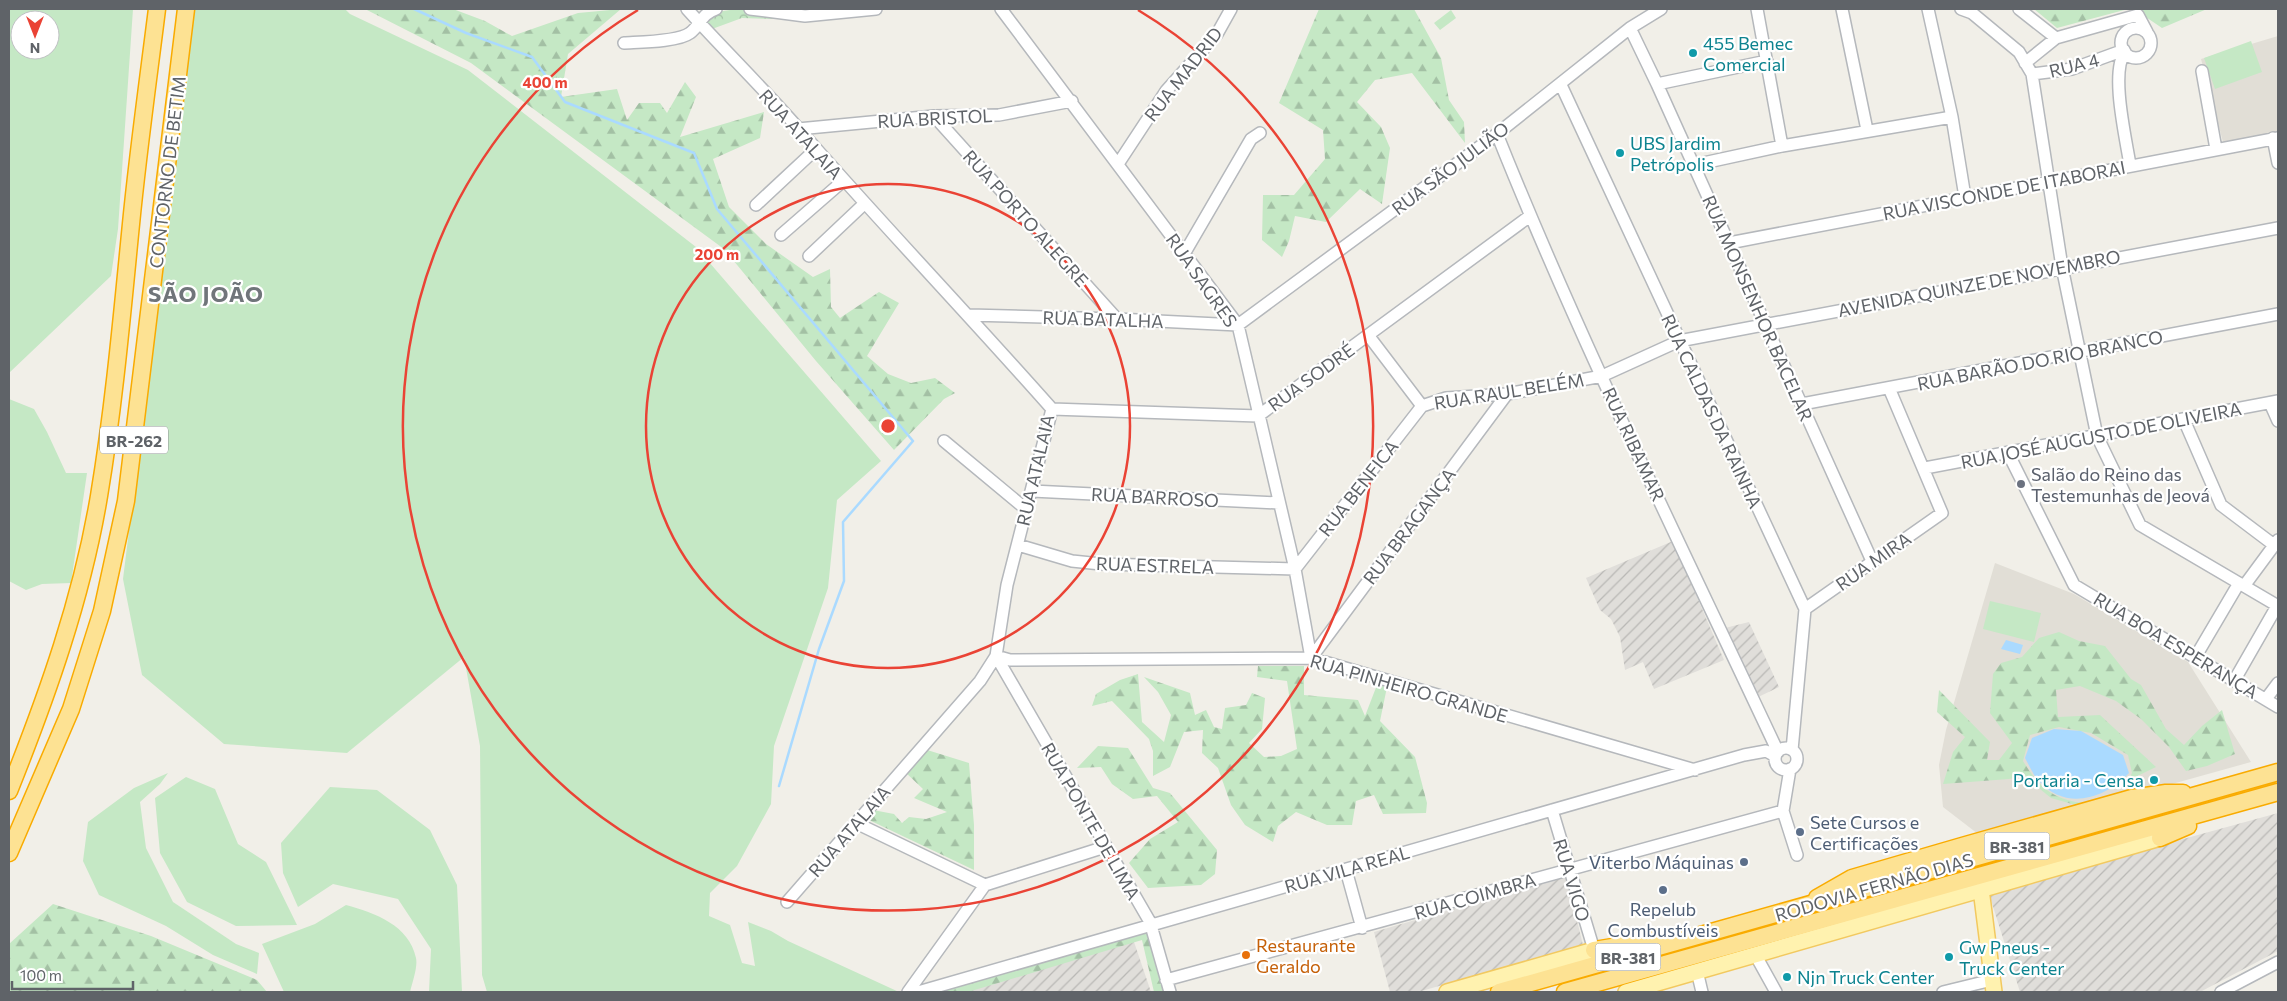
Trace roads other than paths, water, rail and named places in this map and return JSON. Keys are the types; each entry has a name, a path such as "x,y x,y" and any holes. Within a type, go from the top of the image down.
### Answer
{"highway":[{"name":"CONTORNO DE BETIM","path":"9,791 44,703 74,608 99,497 116,375 135,181 157,9"},
{"name":"CONTORNO DE BETIM","path":"9,853 71,709 102,611 126,501 186,9"},
{"path":"2230,786 2278,764"},
{"path":"2230,786 2278,772"},
{"name":"RODOVIA FERNÃO DIAS","path":"1499,992 1803,907 1831,888 1852,878 2132,798 2166,793 2206,793 2230,786"},
{"name":"RODOVIA FERNÃO DIAS","path":"1565,992 2278,792"},
{"path":"2237,803 2278,797"},
{"name":"BR-381","path":"2160,838 2200,821 2220,808"},
{"name":"BR-381","path":"1594,950 1736,927"}],"main road":[{"name":"RODOVIA FERNÃO DIAS","path":"1626,992 2160,838"},
{"path":"1982,889 1993,986"},
{"name":"BR-381","path":"1447,992 1594,950"}],"street":[{"name":"RUA ATALAIA","path":"687,9 798,128 815,150 864,204 969,315 1052,409 1007,586 996,656 980,681 787,902"},
{"path":"624,43 658,42 690,33 698,22 716,9"},
{"path":"750,9 804,16 876,9"},
{"name":"RUA SAGRES","path":"1001,9 1072,101 1238,325 1294,569 1311,658"},
{"name":"RUA MADRID","path":"1118,164 1166,90 1217,34 1231,9"},
{"name":"RUA SÃO JULIÃO","path":"1238,325 1497,134 1561,85 1630,28 1661,9"},
{"path":"1757,9 1782,146"},
{"path":"1842,9 1867,130"},
{"path":"1928,9 1952,117 1966,197"},
{"path":"2020,9 2056,38"},
{"name":"RUA 4","path":"1970,10 2019,52 2032,74 2072,69 2124,51"},
{"path":"2026,63 2056,38 2138,15 2151,41 2146,54 2133,57 2124,51"},
{"name":"RUA MONSENHOR BACELAR","path":"1630,28 1766,323 1872,561"},
{"path":"2130,165 2119,84 2119,60 2124,51 2122,38 2128,30 2138,28 2147,32"},
{"path":"1657,84 1767,61"},
{"path":"2202,71 2216,149"},
{"path":"2032,74 2062,267 2097,436 2140,525 2278,606 2234,681"},
{"name":"RUA CALDAS DA RAINHA","path":"1561,85 1805,609"},
{"name":"RUA BRISTOL","path":"798,128 934,116 999,115 1072,101"},
{"name":"RUA PORTO ALEGRE","path":"934,116 1117,319"},
{"path":"1694,165 1867,130 1952,117"},
{"path":"1184,254 1251,139 1260,133"},
{"name":"RUA RIBAMAR","path":"1497,134 1530,216 1602,376 1777,754"},
{"path":"2276,138 2278,163"},
{"name":"RUA VISCONDE DE ITABORAI","path":"1729,243 2276,138"},
{"path":"756,205 815,150"},
{"path":"781,235 843,181"},
{"path":"809,256 864,204"},
{"name":"RUA SODRÉ","path":"1052,409 1258,416 1530,216"},
{"name":"AVENIDA QUINZE DE NOVEMBRO","path":"1679,341 2062,267 2278,228"},
{"name":"RUA BARÃO DO RIO BRANCO","path":"1802,404 2080,353 2278,314"},
{"name":"RUA BATALHA","path":"969,315 1117,319 1238,325"},
{"path":"1368,335 1422,406"},
{"name":"RUA RAUL BELÉM","path":"1422,406 1446,398 1507,394 1602,376 1679,341"},
{"path":"1889,388 1924,468"},
{"name":"RUA BRAGANÇA","path":"1311,658 1507,394"},
{"path":"2274,402 2278,421"},
{"name":"RUA JOSÉ AUGUSTO DE OLIVEIRA","path":"1924,468 2274,402"},
{"name":"RUA BENFICA","path":"1294,569 1422,406"},
{"path":"2184,420 2221,505 2276,542 2241,585 2196,656"},
{"path":"944,441 1027,510"},
{"name":"RUA BOA ESPERANÇA","path":"2008,453 2074,584 2278,707"},
{"name":"RUA MIRA","path":"1805,609 1942,513 1924,468"},
{"name":"RUA BARROSO","path":"1032,491 1279,503"},
{"name":"RUA ESTRELA","path":"1018,545 1072,561 1101,564 1294,569"},
{"path":"1797,855 1783,811 1790,769 1795,765 1797,758 1792,750 1805,609"},
{"name":"RUA PINHEIRO GRANDE","path":"996,656 1010,660 1311,658 1695,770"},
{"name":"RUA PONTE DE LIMA","path":"996,656 1151,925 1170,992"},
{"path":"2266,699 2278,683"},
{"path":"1790,769 1780,768 1776,762 1777,754 1786,748 1792,750"},
{"name":"RUA VILA REAL","path":"918,992 1695,770 1766,751 1777,754"},
{"name":"RUA VIGO","path":"1552,810 1568,870 1594,950"},
{"name":"RUA COIMBRA","path":"1166,980 1362,928 1783,811"},
{"path":"856,823 985,885"},
{"path":"908,992 985,885 1105,847"},
{"path":"1346,870 1362,928"},
{"path":"1756,956 1776,992"},
{"path":"2221,992 2278,962"},
{"path":"1697,971 1702,992"},
{"path":"1943,992 1993,986"}],"water":[{"path":"2006,640 2023,645 2020,654 2001,649"},
{"path":"2054,729 2081,731 2123,755 2129,773 2108,789 2097,795 2085,798 2073,799 2049,790 2037,779 2025,758 2032,738"}],"waterway":[{"path":"414,9 466,33 532,57 565,102 694,153 717,209 913,441 843,522 844,581 819,649 779,786"}],"place":[{"name":"455 Bemec Comercial","path":"1693,53"},
{"name":"UBS Jardim Petrópolis","path":"1620,153"},
{"name":"Salão do Reino das Testemunhas de Jeová","path":"2021,484"},
{"name":"Portaria - Censa","path":"2154,780"},
{"name":"Sete Cursos e Certificações","path":"1800,832"},
{"name":"Viterbo Máquinas","path":"1744,862"},
{"name":"Repelub Combustíveis","path":"1663,890"},
{"name":"Restaurante Geraldo","path":"1246,955"},
{"name":"Gw Pneus - Truck Center","path":"1949,957"},
{"name":"Njn Truck Center","path":"1787,977"}],"district":[{"name":"SÃO JOÃO","path":"206,293"}]}
